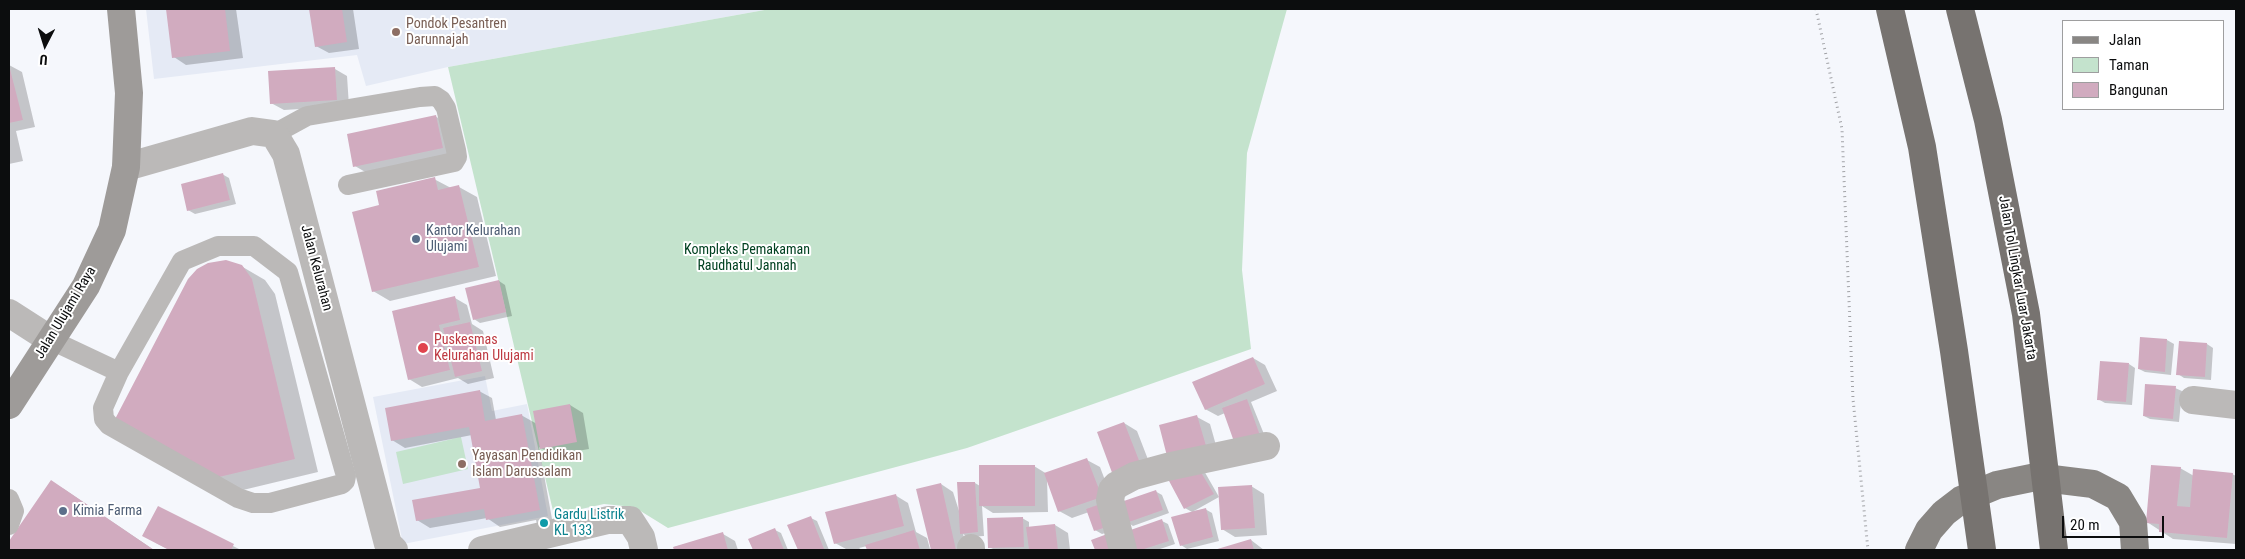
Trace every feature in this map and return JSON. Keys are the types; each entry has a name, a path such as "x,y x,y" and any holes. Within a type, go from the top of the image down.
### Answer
{"highway":[{"path":"1890,9 1924,156 1982,550"},
{"name":"Jalan Tol Lingkar Luar Jakarta","path":"1960,9 1988,120 2026,314 2054,550"}],"main road":[{"path":"1919,550 1929,530 1944,513 1961,500 1997,485 2036,477 2093,484 2118,497 2133,522 2135,550"}],"street":[{"name":"Jalan Ulujami Raya","path":"9,405 86,286 112,230 126,167 129,94 121,9"},
{"path":"126,167 252,131 274,134"},
{"name":"Jalan Kelurahan","path":"274,134 286,154 388,544 394,550"},
{"path":"9,313 51,340"},
{"path":"2193,400 2236,405"},
{"path":"1123,550 1110,500 1112,490 1118,485 1134,476 1167,467 1266,446"},
{"path":"482,550 615,520 630,520 641,537 644,550"}],"lane":[{"path":"274,134 307,116 420,97 435,96 442,100 446,108 456,150 457,157 454,162 348,184"},
{"path":"218,246 254,246 288,272 346,476 345,481 342,484 270,503 253,503 238,498 109,425 104,419 103,408 119,372 182,261 218,246"},
{"path":"51,340 119,372"},
{"path":"9,500 14,511 9,525"}],"path":[{"path":"1816,9 1842,130 1853,399 1868,550"}],"shaded area":[{"name":"Pondok Pesantren Darunnajah","path":"146,9 770,9 448,67 366,86 357,55 154,79"},
{"name":"Yayasan Pendidikan Islam Darussalam","path":"485,376 492,411 527,404 548,516 403,544 373,397"}],"green space":[{"name":"Kompleks Pemakaman Raudhatul Jannah","path":"770,9 1287,9 1247,153 1242,270 1251,349 967,448 668,528 634,507 604,504 554,515 448,67"},
{"path":"461,437 468,469 403,484 396,452"}],"building":[{"path":"166,9 225,9 230,51 172,58"},
{"path":"309,9 342,9 347,42 315,47"},
{"path":"9,65 23,120 9,123"},
{"path":"335,67 337,100 270,104 268,71"},
{"path":"436,115 443,148 353,167 347,134"},
{"path":"223,173 230,200 187,211 181,184"},
{"name":"Kantor Kelurahan Ulujami","path":"435,177 438,190 459,185 479,267 372,292 352,212 379,205 376,191"},
{"path":"226,260 242,265 252,279 295,459 219,477 113,423 188,279 197,269 208,263"},
{"path":"499,280 506,312 473,320 465,288"},
{"name":"Puskesmas Kelurahan Ulujami","path":"455,296 460,320 439,325 450,370 408,380 392,311"},
{"path":"470,322 482,371 455,377 443,328"},
{"path":"2140,337 2167,339 2165,372 2138,369"},
{"path":"2179,341 2207,343 2205,377 2176,375"},
{"path":"1253,357 1265,384 1205,410 1192,382"},
{"path":"2100,361 2129,363 2126,402 2097,400"},
{"path":"2145,384 2176,386 2173,419 2143,416"},
{"path":"480,390 485,421 522,414 540,510 486,520 484,509 416,521 412,500 480,488 469,427 391,441 385,408"},
{"path":"1247,399 1262,441 1237,450 1222,408"},
{"path":"570,404 577,442 540,449 533,411"},
{"path":"1197,415 1207,449 1168,460 1159,425"},
{"path":"1124,422 1142,468 1114,478 1097,432"},
{"path":"1087,458 1102,497 1058,512 1044,473"},
{"path":"1196,464 1214,494 1184,509 1168,479"},
{"path":"979,465 1035,465 1035,506 979,506"},
{"path":"2151,465 2181,467 2177,506 2190,507 2193,469 2233,473 2227,538 2159,532 2159,524 2146,523"},
{"name":"Kimia Farma","path":"51,480 154,550 9,550 9,541"},
{"path":"957,482 975,482 978,532 960,534"},
{"path":"941,483 956,550 931,550 916,489"},
{"path":"1252,485 1255,528 1221,530 1218,487"},
{"path":"1156,490 1163,510 1126,523 1118,503"},
{"path":"896,494 904,526 834,544 825,512"},
{"path":"1106,502 1113,525 1094,531 1086,509"},
{"path":"158,506 234,544 231,550 169,550 142,536"},
{"path":"1206,508 1213,537 1180,546 1171,517"},
{"path":"811,516 824,549 798,550 787,525"},
{"path":"1023,517 1024,547 988,548 987,518"},
{"path":"1162,519 1169,541 1141,550 1128,550 1122,533"},
{"path":"1055,524 1058,550 1029,550 1026,527"},
{"path":"775,528 784,550 753,550 748,539"},
{"path":"914,530 920,550 867,550 865,545"},
{"path":"723,532 728,550 674,550 673,547"},
{"path":"1110,533 1116,550 1095,550 1091,540"},
{"path":"1251,539 1254,550 1214,550"}],"place":[{"name":"Pondok Pesantren Darunnajah","path":"396,32"},
{"name":"Kantor Kelurahan Ulujami","path":"416,239"},
{"name":"Puskesmas Kelurahan Ulujami","path":"423,348"},
{"name":"Yayasan Pendidikan Islam Darussalam","path":"462,464"},
{"name":"Kimia Farma","path":"63,511"},
{"name":"Gardu Listrik KL 133","path":"544,523"}]}
